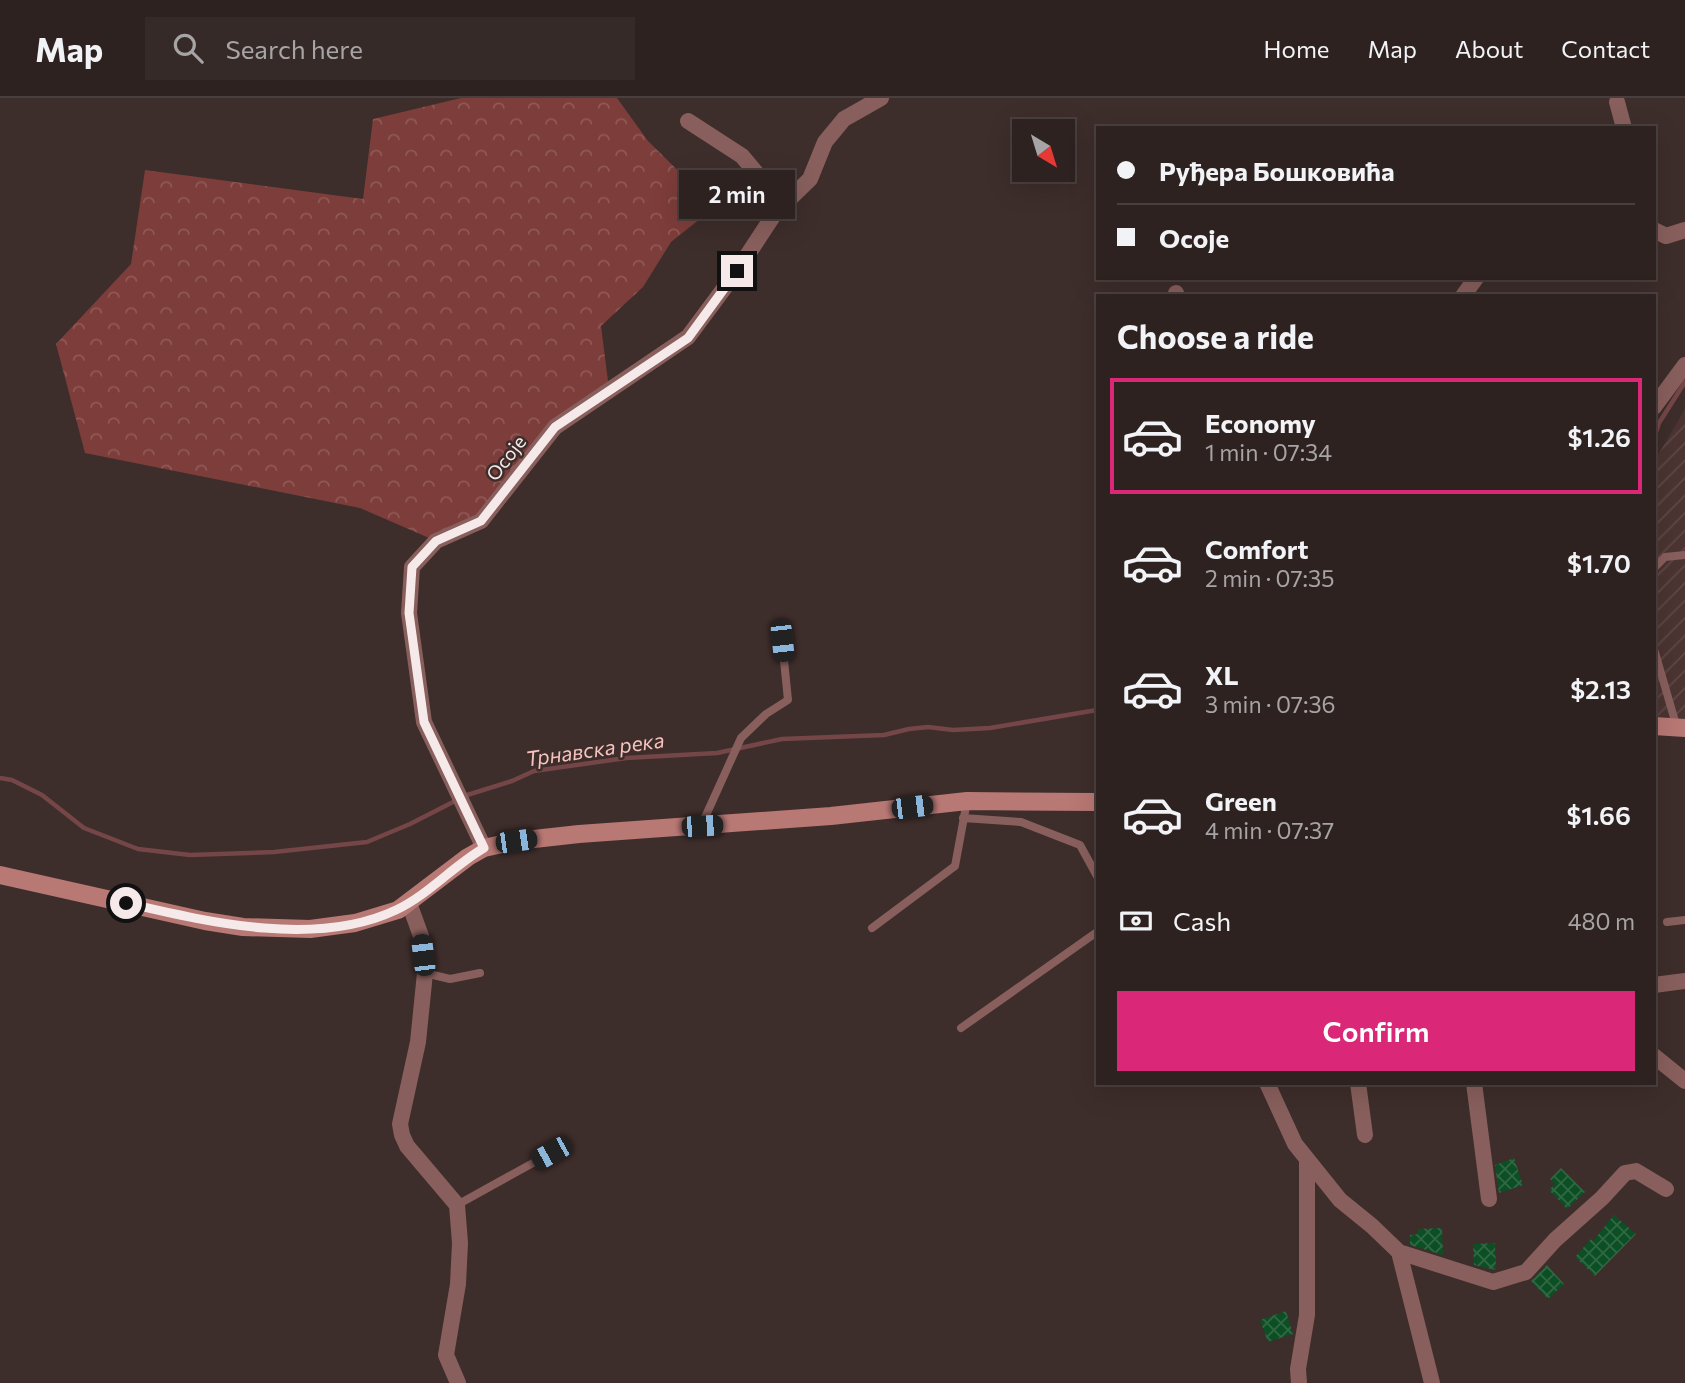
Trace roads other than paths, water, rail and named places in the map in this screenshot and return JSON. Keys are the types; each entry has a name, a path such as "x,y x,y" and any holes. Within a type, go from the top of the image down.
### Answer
{"main road":[{"path":"1656,726 1681,728"},
{"path":"0,875 205,921 243,927 310,929 355,923 381,916 409,903 484,848 538,837 1096,802"}],"street":[{"name":"Осоје","path":"484,848 424,722 409,613 412,567 436,541 481,521 555,427 688,338 775,213 810,179 825,142 844,119 881,98"},
{"path":"1617,102 1623,126"},
{"path":"688,121 742,156 783,205"},
{"path":"1656,231 1665,236 1685,230"},
{"path":"1656,404 1685,365"},
{"path":"409,903 421,936 425,973 418,1042 400,1124 407,1146 457,1205 460,1243 457,1284 446,1355 458,1383"},
{"path":"1656,985 1685,981"},
{"path":"1656,1058 1685,1081"},
{"path":"1268,1085 1295,1144 1340,1200 1399,1252 1493,1282 1526,1272 1555,1240 1602,1198 1625,1173 1636,1171 1666,1189"},
{"path":"1358,1085 1365,1135"},
{"path":"1474,1085 1489,1199"},
{"path":"1307,1159 1307,1315 1298,1376 1309,1383"},
{"path":"1399,1252 1432,1383"}],"lane":[{"path":"1656,566 1665,557 1685,555"},
{"path":"702,826 740,740 766,714 788,700 782,641"},
{"path":"1656,655 1681,728"},
{"path":"872,928 955,866 965,809 1021,822 1080,845 1096,874"},
{"path":"1667,922 1685,920"},
{"path":"961,1028 1096,933"},
{"path":"425,973 450,979 480,973"},
{"path":"457,1205 551,1153"}],"waterway":[{"name":"Трнавска река","path":"1656,432 1685,382"},
{"name":"Трнавска река","path":"464,796 534,771 626,758 717,753 782,739 884,735 928,727 953,730 990,728 1096,710"},
{"name":"Трнавска река","path":"0,778 12,780 42,795 84,828 138,849 190,855 274,852 367,842 457,800"}]}
